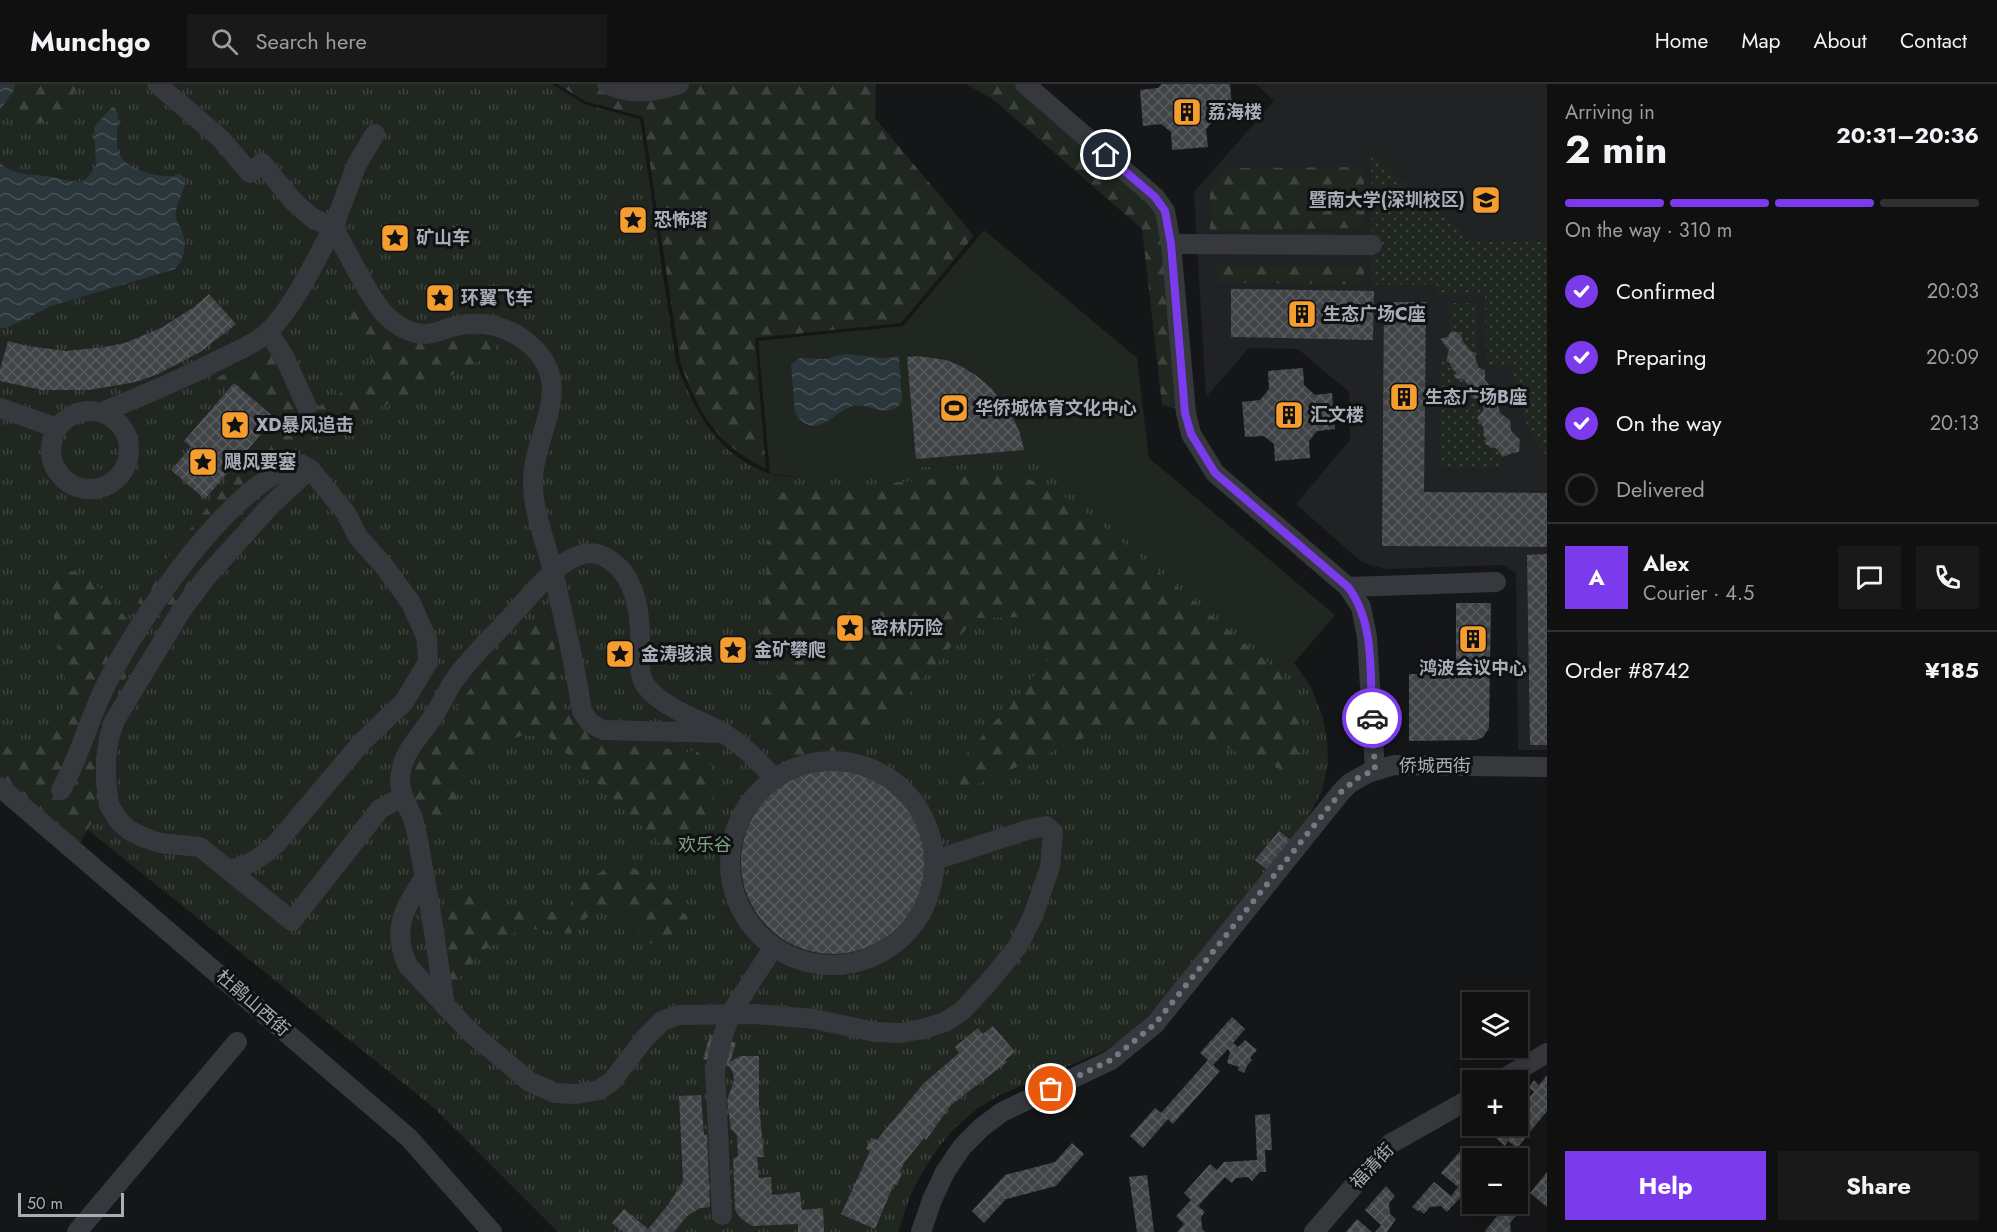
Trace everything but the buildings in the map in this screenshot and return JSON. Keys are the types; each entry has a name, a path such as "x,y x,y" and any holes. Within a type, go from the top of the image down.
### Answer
{"street":[{"path":"157,84 221,139 250,173 262,163 293,201 311,217 333,228 382,311 410,331 426,334 467,324 492,325 518,335 530,344 540,356 547,370 552,400 550,416 535,462 536,512 553,571 582,711 590,723 603,730 723,733"},
{"path":"607,84 634,92 651,91 679,84"},
{"path":"1025,84 1155,197 1165,211 1171,244 1185,413 1191,434 1215,473 1348,587 1361,607 1366,628 1375,770"},
{"path":"102,412 153,392 206,367 256,341 268,332 301,285 333,228 357,164 375,134"},
{"path":"1171,244 1372,245"},
{"path":"268,332 284,356 307,407"},
{"path":"0,408 57,429"},
{"path":"90,410 113,417 128,437 128,461 123,471 114,481 104,487 84,489 69,483 59,474 51,455 51,442 57,429 68,417 90,410"},
{"path":"61,790 71,772 107,681 145,619 223,518 264,482 292,466 301,464 310,469 346,513 358,537 384,566 411,603 427,639 428,662 404,702 362,742 276,844 245,867 230,870"},
{"path":"310,469 272,504 207,576 168,632 115,720 106,759 109,805 118,820 129,831 160,843 190,844 200,847 292,921 380,810 402,798"},
{"path":"445,1006 425,877 413,819 402,798 401,770 417,737 471,657 553,571 588,553 600,555 610,561 624,575 637,601 641,621 640,665 646,686 664,702 738,742 774,778"},
{"path":"1348,587 1496,582"},
{"path":"145,619 168,632"},
{"path":"833,760 864,765 886,775 906,790 921,810 931,834 935,860 932,888 921,914 904,937 881,954 854,964 826,966 798,961 772,948 749,925 734,896 729,863 734,830 750,801 774,778 802,765 833,760"},
{"name":"侨城西街","path":"921,1232 945,1172 962,1147 982,1127 1002,1112 1111,1060 1155,1024 1341,792 1359,777 1375,770 1406,764 1547,766"},
{"name":"杜鹃山西街","path":"0,788 409,1138 492,1232"},
{"path":"425,877 408,902 402,918 400,929 402,953 408,966 470,1032 530,1082 555,1093 576,1094 599,1090 612,1081 645,1038 662,1021 680,1015 731,1013 814,1019 875,1032 900,1033 945,1022 962,1011 1018,946 1033,916 1050,867 1053,832 1046,826 1027,830 935,860"},
{"path":"722,1215 715,1070 731,1013 772,948"},
{"path":"77,1232 237,1042"},
{"path":"1518,1070 1547,1053"},
{"name":"福清街","path":"1314,1232 1390,1144 1462,1102"}],"shaded area":[{"path":"1256,84 1547,84 1547,750 1518,750 1516,573 1503,565 1386,569 1369,565 1358,559 1296,504 1350,440 1349,392 1298,349 1249,348 1206,397 1194,192 1274,101"}],"green space":[{"name":"欢乐谷","path":"0,84 552,84 584,104 640,119 676,362 689,394 705,423 726,448 754,467 779,476 803,477 1011,460 1040,465 1067,478 1294,663 1311,687 1323,718 1328,764 1322,791 1304,825 1140,1025 1106,1050 998,1096 974,1111 954,1129 923,1171 910,1196 898,1232 558,1232 434,1108 94,835 0,749"},
{"path":"25,84 78,84 63,118 10,129"},
{"path":"557,84 600,84 667,91 690,84 876,84 875,118 974,236 901,323 755,338 766,469 734,449 711,425 694,397 680,362 643,117 585,101"},
{"path":"966,84 1020,84 1162,213 1177,409 1162,405 1142,229 994,100"},
{"path":"1371,157 1376,157 1473,242 1547,242 1547,456 1522,414 1515,390 1512,365 1486,365 1485,295 1437,295 1437,285 1372,285"},
{"path":"1364,167 1364,228 1210,230 1210,190 1228,168"},
{"name":"华侨城体育文化中心","path":"984,230 1137,358 1149,458 1335,615 1294,663 1067,478 1040,465 1011,460 803,477 770,474 758,341 903,326"},
{"path":"1217,266 1364,267 1364,284 1217,283"},
{"path":"387,291 432,344 489,333 497,352 309,439 269,466 284,488 168,624 138,603 145,585 247,454 275,427 213,380 269,350 302,417 377,370 343,305"},
{"path":"1450,303 1478,303 1477,409 1502,410 1501,467 1440,467 1441,359 1450,359"},
{"path":"1014,472 1071,500 1282,674 1307,733 1292,774 1183,730 1104,729 955,794 946,778 1049,659 1027,617 976,618 859,751 782,764 750,720 783,672 762,645 768,544 777,493"},
{"path":"73,571 105,593 146,644 105,716 91,780 98,810 80,844 0,776 0,741 18,755 55,720 65,702 67,690 52,607 51,576"},
{"path":"541,618 556,623 552,633 558,666 554,690 562,707 573,720 588,731 629,742 687,752 696,750 722,778 704,818 686,843 671,849 662,845 549,737 523,735 486,751 466,770 455,802 438,822 429,819 411,799 407,780 413,765 437,736 481,674 521,627"},
{"path":"625,866 636,869 687,916 689,926 684,939 659,944 647,942 638,932 631,915 617,909 606,910 588,917 570,934 534,929 520,930 482,951 450,990 443,954 446,938 443,911 446,895 450,889 463,889 502,906 566,911 570,908 573,893 577,887 607,868"}],"water":[{"path":"0,84 15,84 14,90 0,110"},
{"path":"113,106 118,122 118,151 123,160 134,168 152,174 169,176 180,174 186,179 176,214 185,244 181,262 175,269 51,306 7,328 0,328 0,163 10,170 22,173 84,182 96,166 94,127"},
{"path":"846,354 883,358 899,356 902,402 896,408 884,411 866,406 853,406 825,423 817,425 810,426 802,422 795,413 791,364 800,358 824,359"}],"way so far":[{"path":"1051,1089 1111,1060 1155,1024 1341,792 1359,777 1375,770 1372,718"}],"place":[{"name":"荔海楼","path":"1187,112"},
{"name":"暨南大学(深圳校区)","path":"1486,200"},
{"name":"恐怖塔","path":"633,220"},
{"name":"矿山车","path":"395,238"},
{"name":"环翼飞车","path":"440,298"},
{"name":"生态广场C座","path":"1302,314"},
{"name":"生态广场B座","path":"1404,397"},
{"name":"华侨城体育文化中心","path":"954,408"},
{"name":"汇文楼","path":"1289,415"},
{"name":"XD暴风追击","path":"235,425"},
{"name":"飓风要塞","path":"203,462"},
{"name":"密林历险","path":"850,628"},
{"name":"鸿波会议中心","path":"1473,639"},
{"name":"金矿攀爬","path":"733,650"},
{"name":"金涛骇浪","path":"620,654"}],"route":[{"path":"1106,155 1155,197 1165,211 1171,244 1185,413 1191,434 1215,473 1230,488 1348,587 1355,596 1365,618 1372,718"}]}
